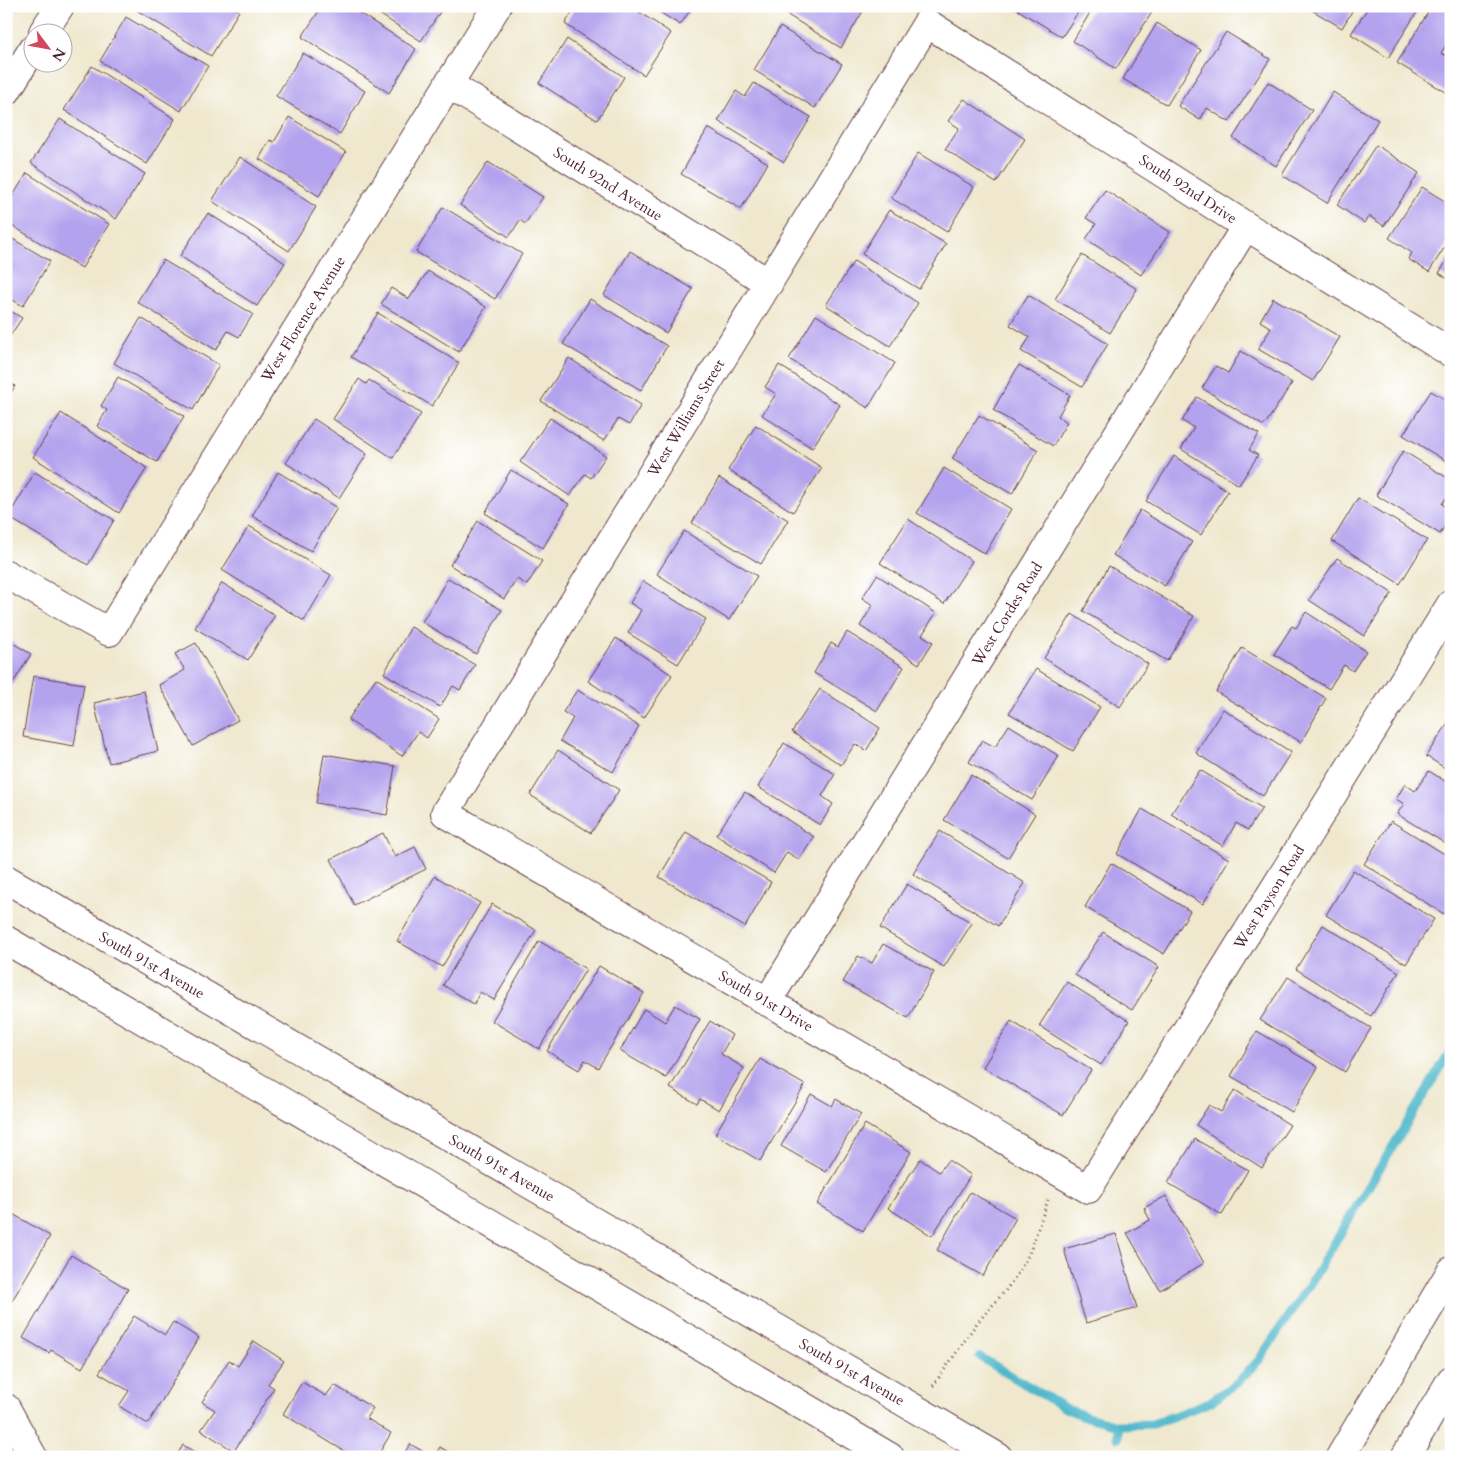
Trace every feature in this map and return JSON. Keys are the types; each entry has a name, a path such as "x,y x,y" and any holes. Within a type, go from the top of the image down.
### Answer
{"street":[{"path":"50,22 60,6"},
{"name":"West Florence Avenue","path":"6,574 109,632 497,6"},
{"name":"South 92nd Drive","path":"927,23 1246,226 1451,353"},
{"name":"West Williams Street","path":"445,813 927,23"},
{"path":"6,92 22,66"},
{"name":"South 92nd Avenue","path":"448,84 769,283"},
{"name":"West Cordes Road","path":"767,1002 1246,226"},
{"name":"West Payson Road","path":"1088,1189 1451,604"},
{"name":"South 91st Drive","path":"445,813 1088,1189"},
{"name":"South 91st Avenue","path":"6,879 998,1457"},
{"path":"6,940 890,1457"},
{"path":"1340,1457 1451,1270"},
{"path":"1405,1457 1451,1380"},
{"path":"6,1408 33,1457"}],"path":[{"path":"916,1409 978,1323 1018,1273 1029,1254 1048,1201 1063,1175"}],"building":[{"path":"130,6 231,6 239,11 211,56"},
{"path":"322,6 348,6 416,49 389,93 302,37"},
{"path":"367,6 444,6 421,41"},
{"path":"576,6 630,6 671,33 644,75 565,24"},
{"path":"650,6 693,6 680,25"},
{"path":"773,6 866,6 841,48"},
{"path":"1021,6 1082,6 1062,37 1018,10"},
{"path":"1094,6 1156,6 1116,69 1073,41"},
{"path":"1305,6 1355,6 1342,28"},
{"path":"1369,6 1421,6 1388,58 1351,34"},
{"path":"1432,6 1446,6 1451,9 1451,37 1441,53 1451,58 1451,91 1449,94 1397,63"},
{"path":"126,17 208,66 181,111 100,61"},
{"path":"1157,23 1201,50 1167,105 1123,79"},
{"path":"780,27 842,64 815,108 754,70"},
{"path":"1226,32 1270,59 1229,122 1207,108 1200,120 1178,106"},
{"path":"567,39 624,77 597,120 539,83"},
{"path":"303,53 365,91 340,134 276,96"},
{"path":"92,66 175,119 147,164 64,110"},
{"path":"1268,82 1312,110 1276,166 1233,138"},
{"path":"754,83 811,117 784,162 718,121 736,91 745,97"},
{"path":"1333,92 1378,120 1327,203 1282,175"},
{"path":"964,99 1025,139 996,183 945,149 959,128 948,121"},
{"path":"289,117 346,152 319,196 259,159 270,140 274,142"},
{"path":"60,119 145,174 116,219 31,163"},
{"path":"708,128 768,163 741,209 681,174"},
{"path":"1376,145 1419,173 1384,226 1369,216 1364,223 1337,205"},
{"path":"918,153 974,187 947,232 891,198"},
{"path":"240,157 316,207 289,251 212,201"},
{"path":"488,162 543,197 525,224 520,220 509,237 460,205"},
{"path":"27,173 109,224 82,268 6,222 6,207"},
{"path":"1422,187 1451,205 1451,237 1429,272 1408,259 1412,253 1389,238"},
{"path":"1105,190 1170,232 1141,275 1086,239 1096,224 1086,218"},
{"path":"443,207 522,254 495,299 416,252"},
{"path":"889,210 946,244 919,289 862,254"},
{"path":"208,213 285,263 257,306 180,256"},
{"path":"6,235 50,261 23,306 6,296"},
{"path":"630,251 693,289 666,333 604,295"},
{"path":"1451,254 1451,281 1439,273"},
{"path":"1082,255 1137,289 1110,333 1055,299"},
{"path":"163,260 253,314 239,337 228,331 216,350 137,302"},
{"path":"854,261 918,303 890,346 826,305"},
{"path":"428,271 486,307 459,352 381,304 391,288 409,299"},
{"path":"1028,295 1108,344 1082,387 1021,351 1030,337 1010,325"},
{"path":"1273,298 1340,337 1313,381 1258,349 1271,328 1260,321"},
{"path":"590,299 667,346 641,390 563,344"},
{"path":"6,308 22,318 6,342"},
{"path":"378,313 459,363 432,406 351,357"},
{"path":"816,315 895,363 868,408 789,359"},
{"path":"141,318 219,365 193,410 114,363"},
{"path":"1241,351 1292,383 1264,426 1202,388 1216,366 1228,373"},
{"path":"569,358 641,405 629,425 618,419 604,441 541,401"},
{"path":"779,365 840,405 812,448 762,415 776,394 765,387"},
{"path":"1019,365 1070,395 1058,416 1067,422 1053,446 993,410"},
{"path":"118,377 184,416 157,462 97,426 107,410 101,406"},
{"path":"359,379 366,384 369,380 421,414 393,458 333,419"},
{"path":"6,381 15,386 6,401"},
{"path":"1431,391 1451,403 1451,464 1403,435"},
{"path":"1197,397 1259,434 1249,450 1258,455 1239,485 1181,449 1194,428 1182,421"},
{"path":"61,413 147,468 119,513 33,457"},
{"path":"979,415 1038,450 1012,494 952,459"},
{"path":"550,418 606,456 591,478 585,474 570,496 520,462"},
{"path":"314,419 367,454 339,498 286,463"},
{"path":"756,425 822,468 793,512 728,470"},
{"path":"1403,451 1451,480 1451,490 1442,504 1451,510 1451,516 1440,534 1376,495"},
{"path":"1174,456 1228,491 1201,535 1146,501"},
{"path":"944,468 1011,509 985,554 917,513"},
{"path":"511,470 569,504 543,548 485,513"},
{"path":"35,472 114,520 88,565 8,517"},
{"path":"278,472 337,508 311,551 252,516"},
{"path":"719,478 788,520 761,564 692,523"},
{"path":"1358,498 1427,540 1400,584 1332,541"},
{"path":"1140,510 1192,542 1165,586 1113,555"},
{"path":"908,519 972,561 944,604 880,563"},
{"path":"478,521 542,561 527,585 517,579 504,599 450,565"},
{"path":"249,526 331,575 304,621 222,570"},
{"path":"684,531 757,576 729,620 657,574"},
{"path":"1337,558 1392,593 1364,636 1309,600"},
{"path":"1109,566 1194,616 1167,661 1083,611"},
{"path":"877,575 936,613 922,635 933,642 919,664 860,626 873,605 862,598"},
{"path":"448,578 502,610 476,654 422,622"},
{"path":"643,581 706,619 678,664 628,633 641,610 630,603"},
{"path":"222,583 275,615 248,660 195,628"},
{"path":"1306,612 1366,651 1353,671 1344,665 1329,689 1274,654 1292,626 1296,628"},
{"path":"1072,614 1148,664 1120,707 1044,658"},
{"path":"411,627 475,665 460,690 453,686 440,707 384,673"},
{"path":"847,632 904,667 877,711 814,673 831,643 838,647"},
{"path":"616,638 672,675 644,718 588,681"},
{"path":"6,639 31,654 6,694"},
{"path":"196,643 238,720 193,746 159,685 185,670 175,654"},
{"path":"1242,648 1326,698 1301,742 1216,692"},
{"path":"1036,669 1100,707 1073,751 1009,713"},
{"path":"33,676 84,684 74,746 23,737"},
{"path":"376,678 439,719 427,738 418,732 402,756 348,720"},
{"path":"820,689 880,728 866,751 855,744 841,765 792,732"},
{"path":"577,690 639,726 613,772 560,741 573,718 563,712"},
{"path":"144,691 158,751 109,763 94,703"},
{"path":"1223,709 1291,752 1263,796 1196,753"},
{"path":"1451,719 1451,772 1426,756"},
{"path":"1009,725 1059,756 1032,800 969,762 982,740 995,747"},
{"path":"784,743 835,774 822,796 833,804 820,825 758,787"},
{"path":"558,750 619,790 591,833 530,795"},
{"path":"324,754 395,766 387,815 316,803"},
{"path":"1200,770 1262,808 1248,830 1236,823 1223,846 1171,814"},
{"path":"1429,771 1451,785 1451,847 1397,814 1404,804 1396,799 1405,784 1415,791"},
{"path":"971,775 1035,814 1008,858 944,820"},
{"path":"745,792 814,837 799,860 787,852 774,873 716,835"},
{"path":"1142,809 1229,859 1203,904 1117,854"},
{"path":"1391,821 1451,858 1451,902 1444,914 1364,864"},
{"path":"940,831 1025,883 998,926 913,874"},
{"path":"686,832 771,882 745,927 659,877"},
{"path":"383,833 395,857 415,847 426,869 354,905 331,859"},
{"path":"1111,863 1190,911 1164,954 1085,907"},
{"path":"1353,870 1434,919 1406,964 1326,915"},
{"path":"435,876 480,903 442,967 397,941"},
{"path":"907,884 972,923 944,967 880,928"},
{"path":"492,904 536,930 494,1000 480,992 474,1004 443,985"},
{"path":"1323,925 1399,972 1371,1016 1296,969"},
{"path":"1103,932 1159,967 1132,1010 1075,975"},
{"path":"539,941 586,969 539,1049 492,1021"},
{"path":"883,944 934,972 908,1018 843,982 858,956 872,963"},
{"path":"599,966 644,993 598,1068 585,1060 579,1070 547,1051"},
{"path":"1288,977 1371,1028 1345,1072 1260,1020"},
{"path":"1067,982 1129,1021 1101,1065 1039,1026"},
{"path":"675,1005 700,1019 666,1078 620,1051 644,1009 665,1022"},
{"path":"710,1021 732,1035 721,1054 744,1068 719,1110 700,1099 697,1104 670,1088"},
{"path":"1011,1021 1091,1070 1063,1115 983,1067"},
{"path":"1257,1031 1318,1067 1292,1112 1231,1076"},
{"path":"760,1059 805,1085 760,1161 715,1134"},
{"path":"1235,1090 1290,1125 1262,1168 1196,1125 1209,1105 1221,1112"},
{"path":"811,1094 832,1106 836,1099 861,1114 826,1172 781,1146"},
{"path":"865,1124 911,1152 863,1231 817,1204"},
{"path":"1195,1139 1248,1170 1222,1215 1168,1183"},
{"path":"920,1159 939,1172 948,1160 971,1175 932,1236 888,1208"},
{"path":"970,1192 1016,1218 983,1276 937,1250"},
{"path":"1166,1196 1204,1263 1160,1290 1127,1233 1150,1220 1144,1208"},
{"path":"6,1210 50,1236 6,1311"},
{"path":"1116,1234 1137,1308 1086,1323 1064,1249"},
{"path":"71,1255 128,1289 82,1368 51,1350 49,1353 23,1338"},
{"path":"134,1316 165,1335 173,1322 199,1338 148,1424 119,1406 129,1391 99,1373"},
{"path":"254,1341 284,1361 268,1384 274,1388 234,1451 201,1430 215,1410 202,1402 229,1360 238,1366"},
{"path":"302,1382 326,1396 334,1385 373,1408 366,1418 391,1433 377,1457 354,1457 283,1414"},
{"path":"410,1444 433,1457 402,1457"},
{"path":"183,1445 203,1457 176,1457"},
{"path":"440,1447 457,1457 434,1457"}],"waterway":[{"path":"980,1357 1065,1408 1087,1417 1118,1425 1153,1424 1210,1402 1238,1382 1259,1360 1311,1282 1451,1050"},
{"path":"1118,1425 1118,1438"}]}
